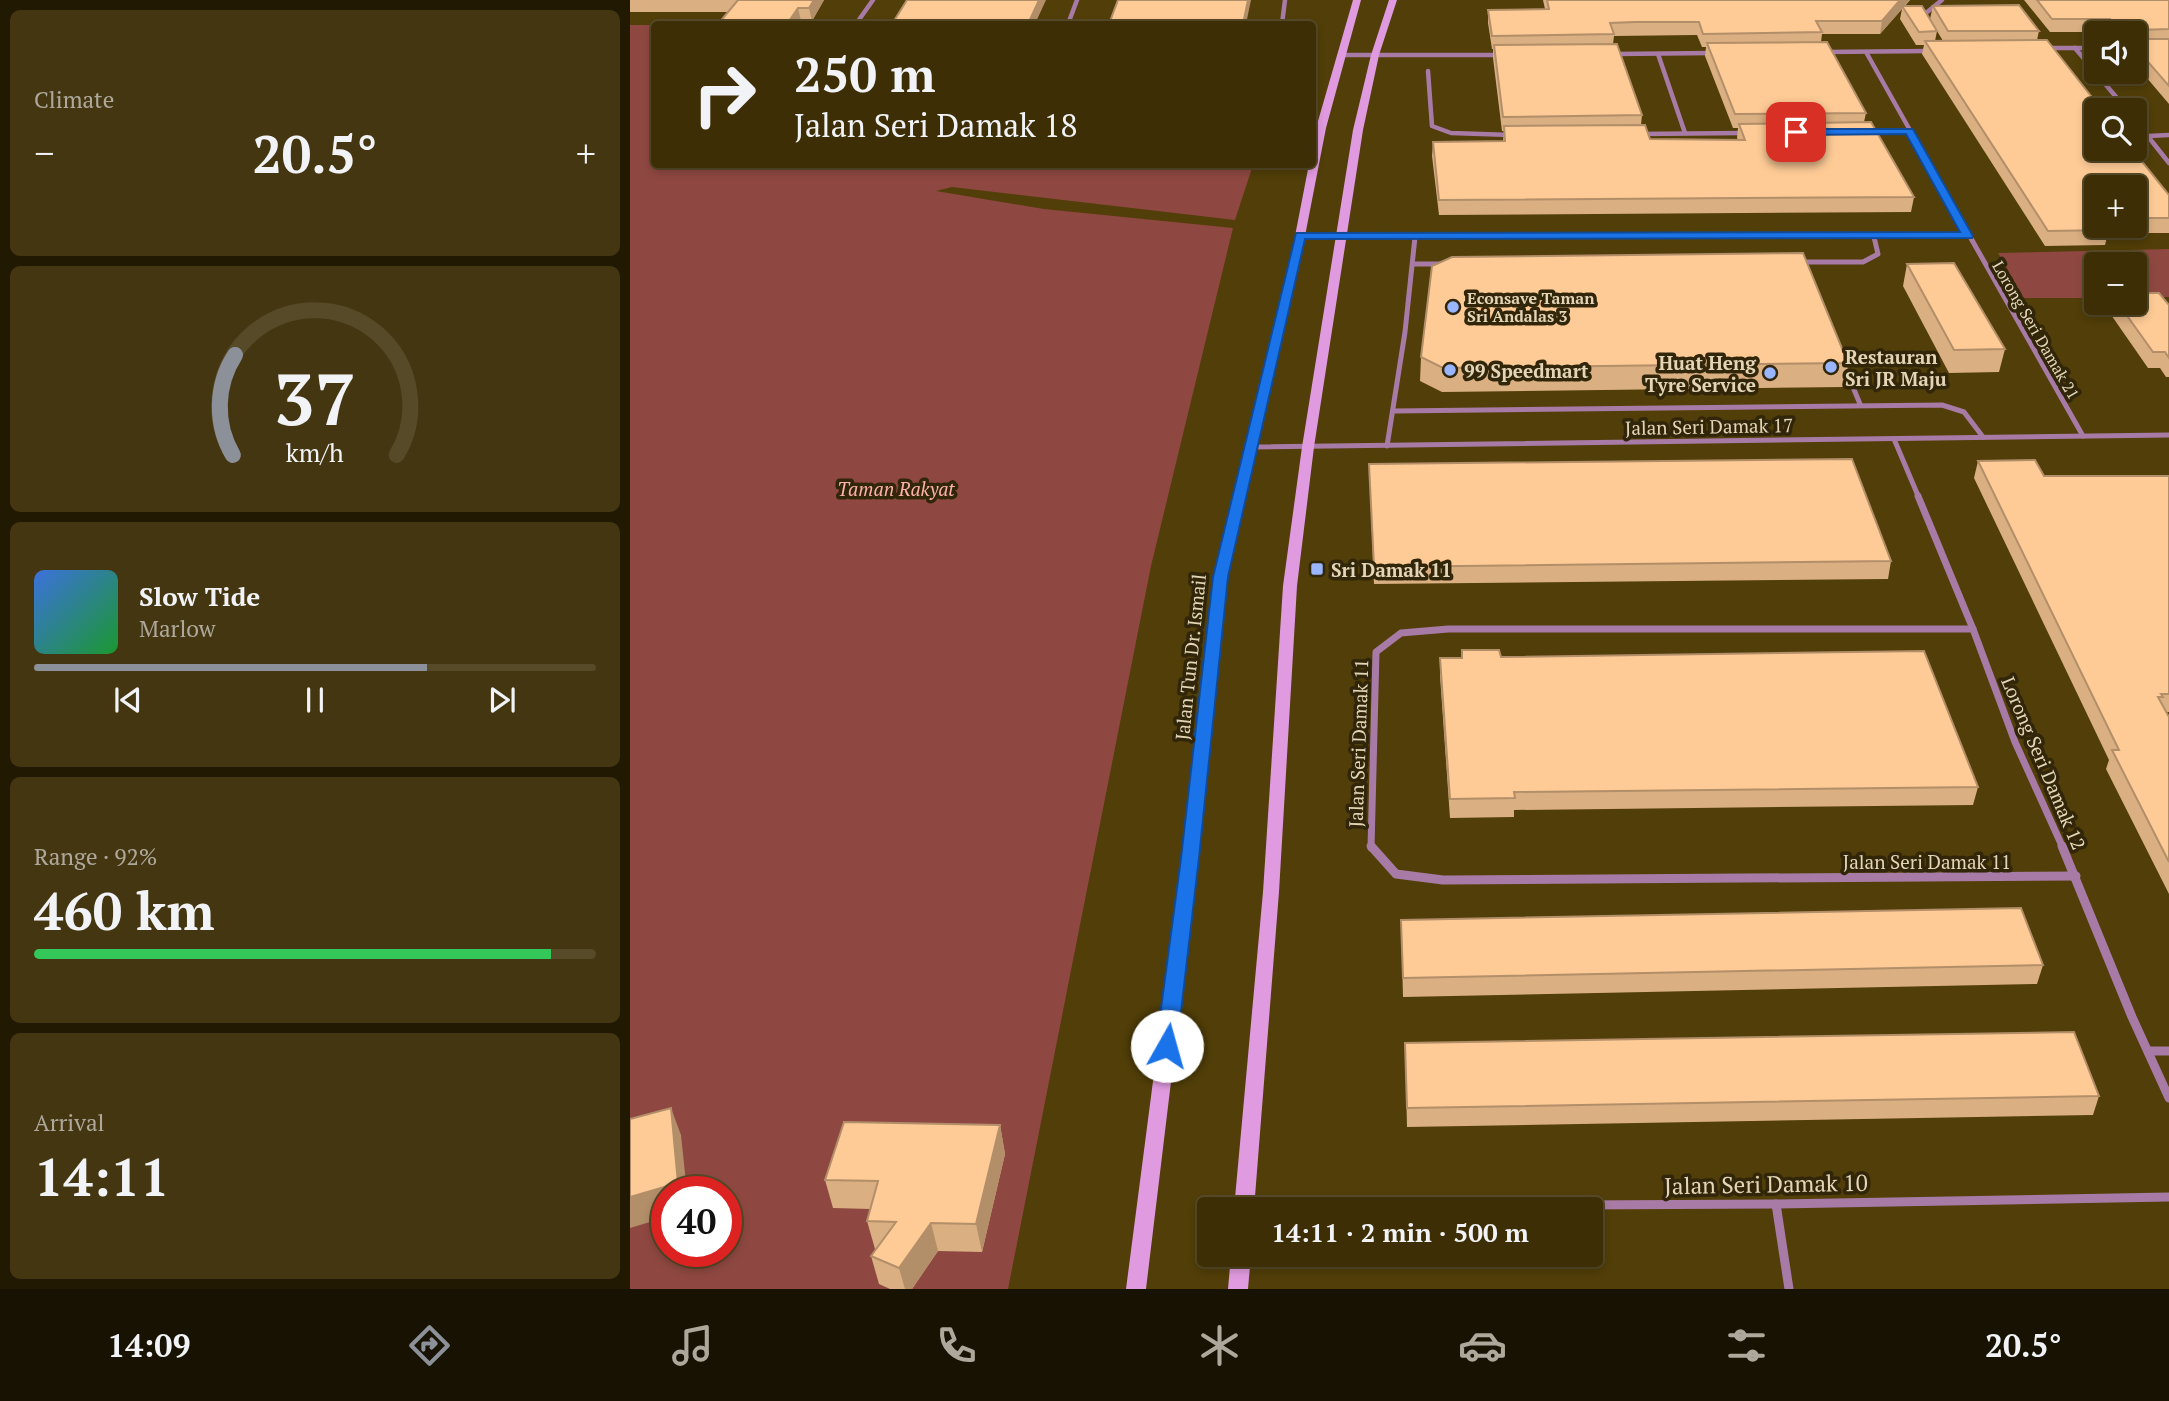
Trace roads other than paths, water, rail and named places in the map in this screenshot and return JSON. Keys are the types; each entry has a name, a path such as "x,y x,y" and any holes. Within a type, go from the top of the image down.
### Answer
{"street":[{"path":"858,21 873,0"},
{"path":"1069,21 1077,0"},
{"path":"1283,21 1285,0"},
{"name":"Jalan Tun Dr. Ismail","path":"1316,154 1340,55 1357,0"},
{"path":"1245,1197 1271,892 1290,586 1308,447 1358,130 1375,55 1393,0"},
{"path":"1931,30 1925,19 1926,13 1942,0"},
{"path":"2075,48 2117,98"},
{"path":"2033,49 2084,48"},
{"path":"1813,52 1943,50"},
{"name":"Lorong Seri Damak 21","path":"1866,52 2083,436"},
{"path":"1607,54 1722,53"},
{"path":"1658,54 1685,133"},
{"path":"1340,55 1506,55"},
{"path":"1428,71 1432,126 1451,133 1522,135"},
{"path":"1859,131 1910,131"},
{"path":"1635,134 1754,132"},
{"path":"2148,135 2169,135"},
{"path":"2148,135 2169,163"},
{"name":"Jalan Tun Dr. Ismail","path":"1136,1289 1189,871 1220,577 1300,236 1313,168"},
{"path":"1300,236 1968,236"},
{"path":"1387,446 1394,411 1415,237"},
{"path":"1788,262 1863,262 1878,254 1874,237"},
{"path":"1802,262 1807,274"},
{"path":"1413,264 1455,264"},
{"path":"1840,356 1860,404"},
{"path":"1394,411 1860,404 1954,408 1964,412 1983,437"},
{"name":"Jalan Seri Damak 17","path":"1249,447 2169,435"},
{"name":"Lorong Seri Damak 12","path":"1894,439 1973,629 2015,742 2076,876 2169,1098"},
{"name":"Jalan Seri Damak 11","path":"1973,629 1448,629 1401,633 1376,652 1371,848 1396,874 1443,880 2076,876"},
{"path":"2148,1051 2169,1051"},
{"name":"Jalan Seri Damak 10","path":"1603,1205 2169,1197"},
{"path":"1776,1204 1789,1289"},
{"path":"1238,1289 1240,1267"}],"place":[{"name":"Econsave Taman Sri Andalas 3","path":"1453,307"},
{"name":"Restauran Sri JR Maju","path":"1831,367"},
{"name":"99 Speedmart","path":"1450,370"},
{"name":"Huat Heng Tyre Service","path":"1770,373"},
{"name":"Sri Damak 11","path":"1317,569"}],"park label":[{"name":"Taman Rakyat","path":"896,488"}]}
